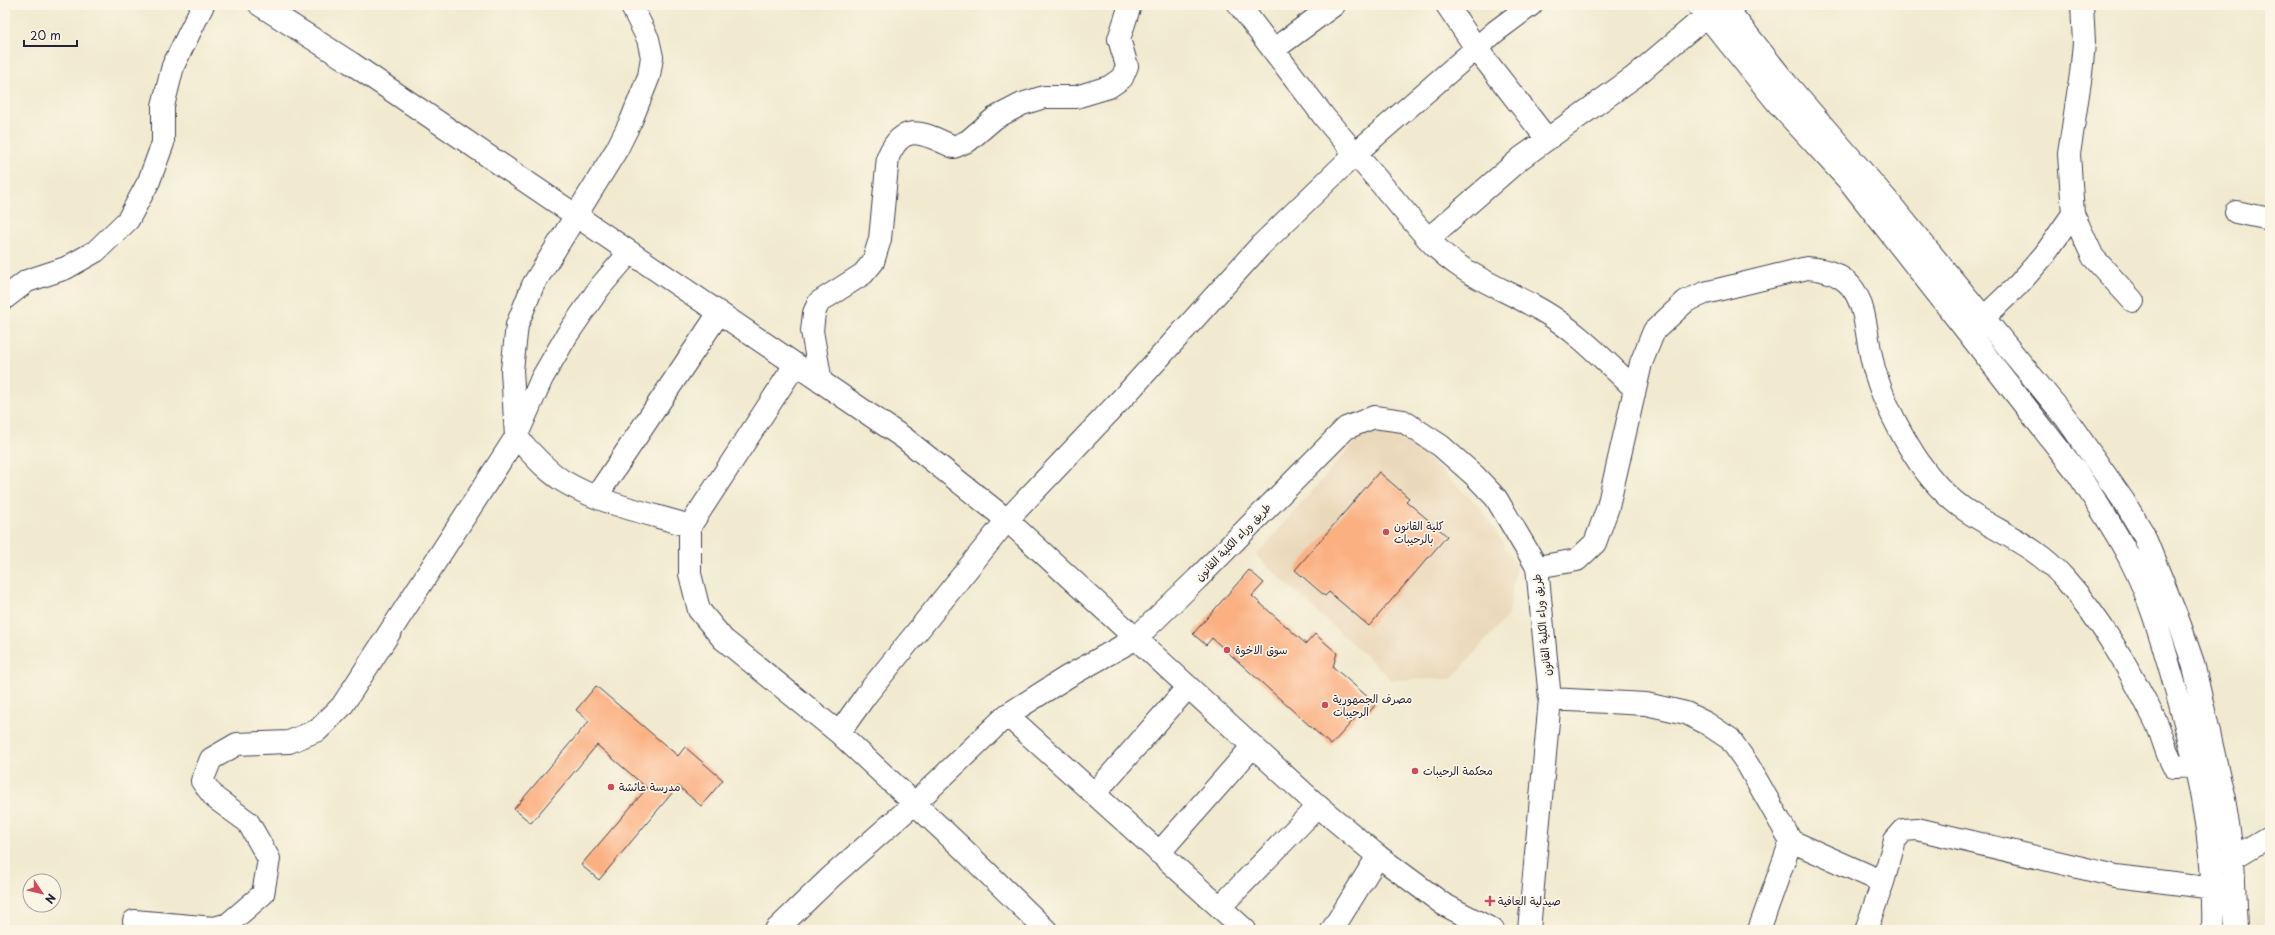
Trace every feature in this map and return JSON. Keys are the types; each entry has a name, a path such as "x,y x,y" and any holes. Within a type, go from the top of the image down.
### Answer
{"street":[{"path":"5,298 27,281 66,268 96,251 128,220 149,181 163,143 163,106 172,66 203,5"},
{"path":"260,5 350,63 904,438 1008,520 1318,806 1378,856 1442,904 1493,930"},
{"path":"631,5 648,39 652,57 649,76 631,121 617,149 533,285 517,325 512,370 516,437 547,468 562,480 596,497 690,526"},
{"path":"821,382 812,331 814,313 818,302 863,274 872,262 880,239 888,156 893,144 902,136 916,132 929,135 954,147 968,141 995,118 1022,104 1044,97 1076,97 1109,88 1122,78 1127,66 1119,39 1130,5"},
{"path":"1239,5 1325,118 1356,152 1428,239 1444,256 1464,270 1543,311 1601,357 1635,389"},
{"path":"1273,50 1334,5"},
{"path":"1447,5 1476,48 1547,139"},
{"path":"839,733 866,695 1008,520 1130,390 1260,246 1356,152 1476,48 1531,5"},
{"path":"2082,5 2084,42 2081,74 2069,154 2073,214 2093,257 2133,302"},
{"path":"1428,239 1521,158 1634,77 1709,9 1775,100 1856,177 1985,319 2066,418 2123,500 2143,533 2177,618 2193,663 2224,799 2233,858 2236,930"},
{"path":"1856,177 1968,333 2076,471 2107,518 2132,562 2161,638 2184,719 2195,766 2211,861 2214,888 2214,930"},
{"path":"2236,212 2270,219"},
{"path":"1968,333 1985,319 2041,259 2073,214"},
{"path":"134,921 214,928 228,924 263,894 269,859 248,822 215,798 202,781 212,759 237,744 289,742 318,730 342,706 516,437 542,378 566,336 600,287 630,252"},
{"path":"1537,567 1577,560 1595,543 1608,507 1641,363 1654,331 1686,301 1727,286 1807,268 1824,269 1844,278 1858,295 1865,314 1875,374 1890,410 1908,445 1939,488 1971,514 2013,536 2042,557 2065,579 2112,641 2158,726 2174,767 2195,766"},
{"path":"596,497 719,313"},
{"path":"795,365 690,526 690,574 699,610 723,639 839,733 915,803 1046,930"},
{"name":"طريق وراء الكلية القانون","path":"776,930 832,877 915,803 1007,715 1066,677 1135,638 1197,579 1346,428 1374,416 1403,421 1441,446 1475,476 1500,504 1537,567 1550,699 1529,930"},
{"path":"1094,794 1188,687"},
{"path":"1550,699 1646,704 1686,713 1706,723 1730,739 1748,765 1791,841 1883,882"},
{"path":"1007,715 1245,930"},
{"path":"1159,853 1252,746"},
{"path":"1220,907 1318,806"},
{"path":"1866,930 1883,882 1895,840 1904,830 1917,829 2116,876 2214,888"},
{"path":"2211,861 2233,858 2270,836"},
{"path":"1759,930 1791,841"},
{"path":"1332,930 1378,856"}],"shaded area":[{"name":"كلية القانون بالرحيبات","path":"1397,430 1481,508 1516,564 1509,614 1452,679 1392,680 1256,556 1361,435"}],"building":[{"path":"1379,472 1409,498 1406,501 1447,536 1369,626 1329,592 1325,596 1295,570"},
{"path":"1249,570 1264,583 1252,596 1306,644 1315,634 1337,653 1333,667 1376,704 1367,715 1360,713 1331,745 1212,638 1206,645 1193,634"},
{"path":"596,686 678,756 685,747 723,780 701,806 678,786 599,880 581,865 647,788 597,745 531,823 514,809 589,721 576,710"}],"place":[{"name":"كلية القانون بالرحيبات","path":"1386,532"},
{"name":"سوق الاخوة","path":"1227,650"},
{"name":"مصرف الجمهورية الرحيبات","path":"1325,705"},
{"name":"محكمة الرحيبات","path":"1415,771"},
{"name":"مدرسة عائشة","path":"611,787"},
{"name":"صيدلية العافية","path":"1490,901"}]}
